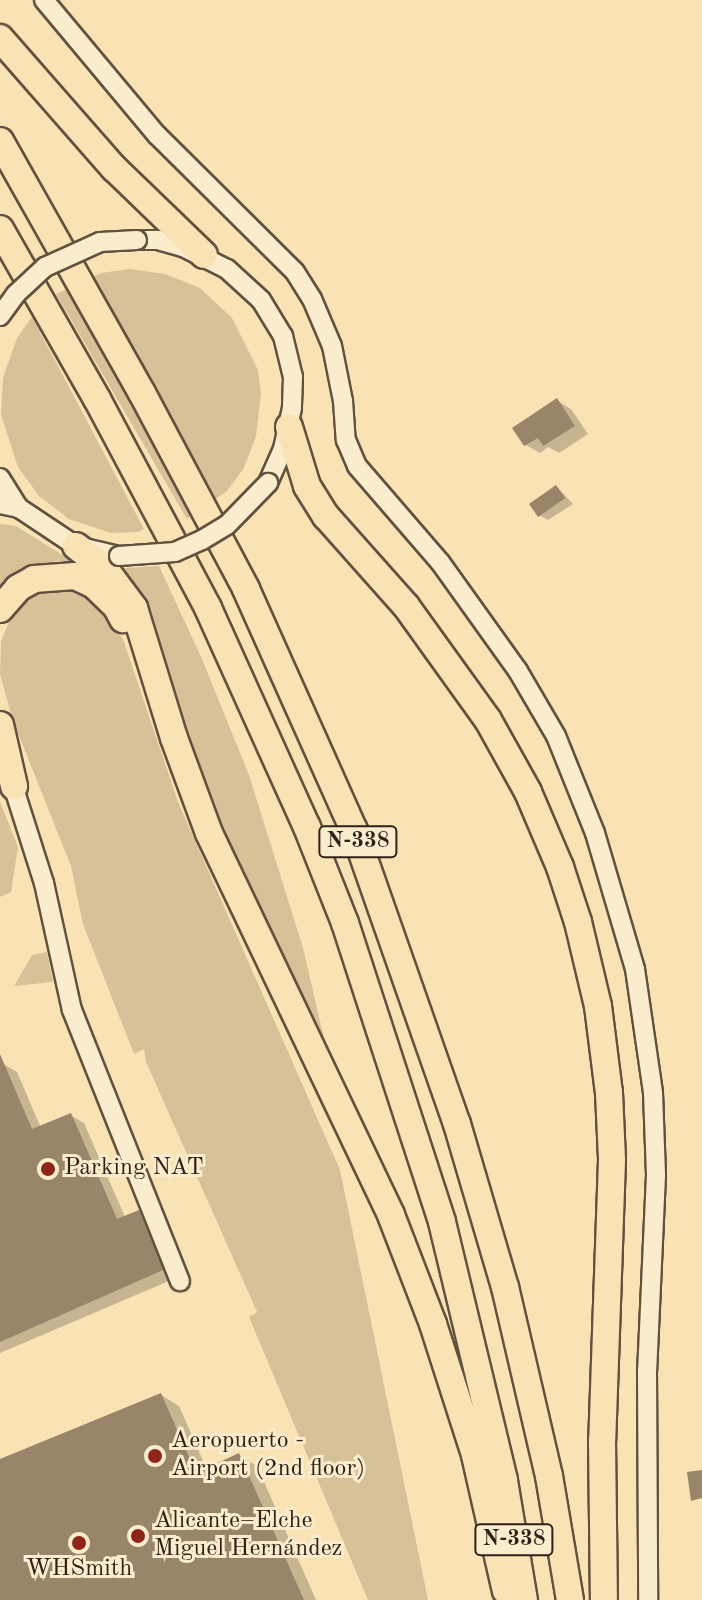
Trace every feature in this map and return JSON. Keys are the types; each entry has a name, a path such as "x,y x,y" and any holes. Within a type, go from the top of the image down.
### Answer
{"highway":[{"path":"0,38 114,168 204,255"},
{"name":"N-338","path":"0,141 142,393 246,589 354,830 457,1124 505,1287 549,1476 570,1600"},
{"name":"N-338","path":"0,229 97,399 208,608 307,827 345,923 442,1222 504,1481 524,1600"},
{"path":"289,427 307,486 326,516 406,606 488,720 528,792 560,867 578,922 598,1006 611,1133 602,1441 604,1600"},
{"path":"76,546 105,569 134,608 174,738 209,833 358,1143 417,1283 475,1455 508,1600"},
{"path":"0,609 18,588 34,579 53,575 75,576 94,585 116,606 131,633 171,758 217,863 245,913"},
{"path":"0,725 14,786"}],"street":[{"path":"44,0 157,135 295,272 312,299 332,346 343,401 346,440 357,466 440,562 503,648 556,736 595,833 635,969 653,1093 656,1175 647,1371 648,1600"},
{"path":"0,316 16,294 45,267 100,242 158,240 204,255 227,269 261,300 283,336 293,377 289,427 268,483 227,525 175,552 119,556 76,546 19,508 0,504"},
{"path":"0,478 19,508"},
{"path":"0,751 44,883 62,979 89,1056 180,1281"}],"shaded area":[{"path":"130,269 165,274 200,288 232,318 258,370 261,393 256,436 244,468 227,491 187,519 56,294 101,273"},
{"path":"32,317 144,529 111,533 69,519 39,496 18,467 1,415 3,378 17,338"},
{"path":"0,524 16,526 77,564 55,561 35,567 0,592"},
{"path":"159,566 202,659 249,775 303,948 336,1090 221,834 179,721 140,598 125,568"},
{"path":"54,586 92,598 123,639 178,802 340,1170 428,1600 368,1600 249,1317 257,1312 146,1062 144,1049 134,1054 83,924 71,866 12,718 0,674 1,641 11,617 31,595"},
{"path":"0,802 18,847 11,892 0,897"},
{"path":"47,952 53,982 14,986 32,955"}],"building":[{"path":"557,398 575,426 543,446 538,438 524,446 512,428"},
{"path":"556,485 565,498 538,517 529,504"},
{"name":"Parking NAT","path":"0,1054 32,1129 71,1113 117,1219 139,1210 163,1270 0,1342"},
{"name":"Alicante–Elche Miguel Hernández","path":"161,1393 196,1473 239,1453 304,1600 0,1600 0,1459"},
{"path":"702,1470 702,1498 691,1501 687,1472"}],"place":[{"name":"Parking NAT","path":"48,1169"},
{"name":"Aeropuerto - Airport (2nd floor)","path":"155,1456"},
{"name":"Alicante–Elche Miguel Hernández","path":"138,1536"},
{"name":"WHSmith","path":"79,1543"}]}
